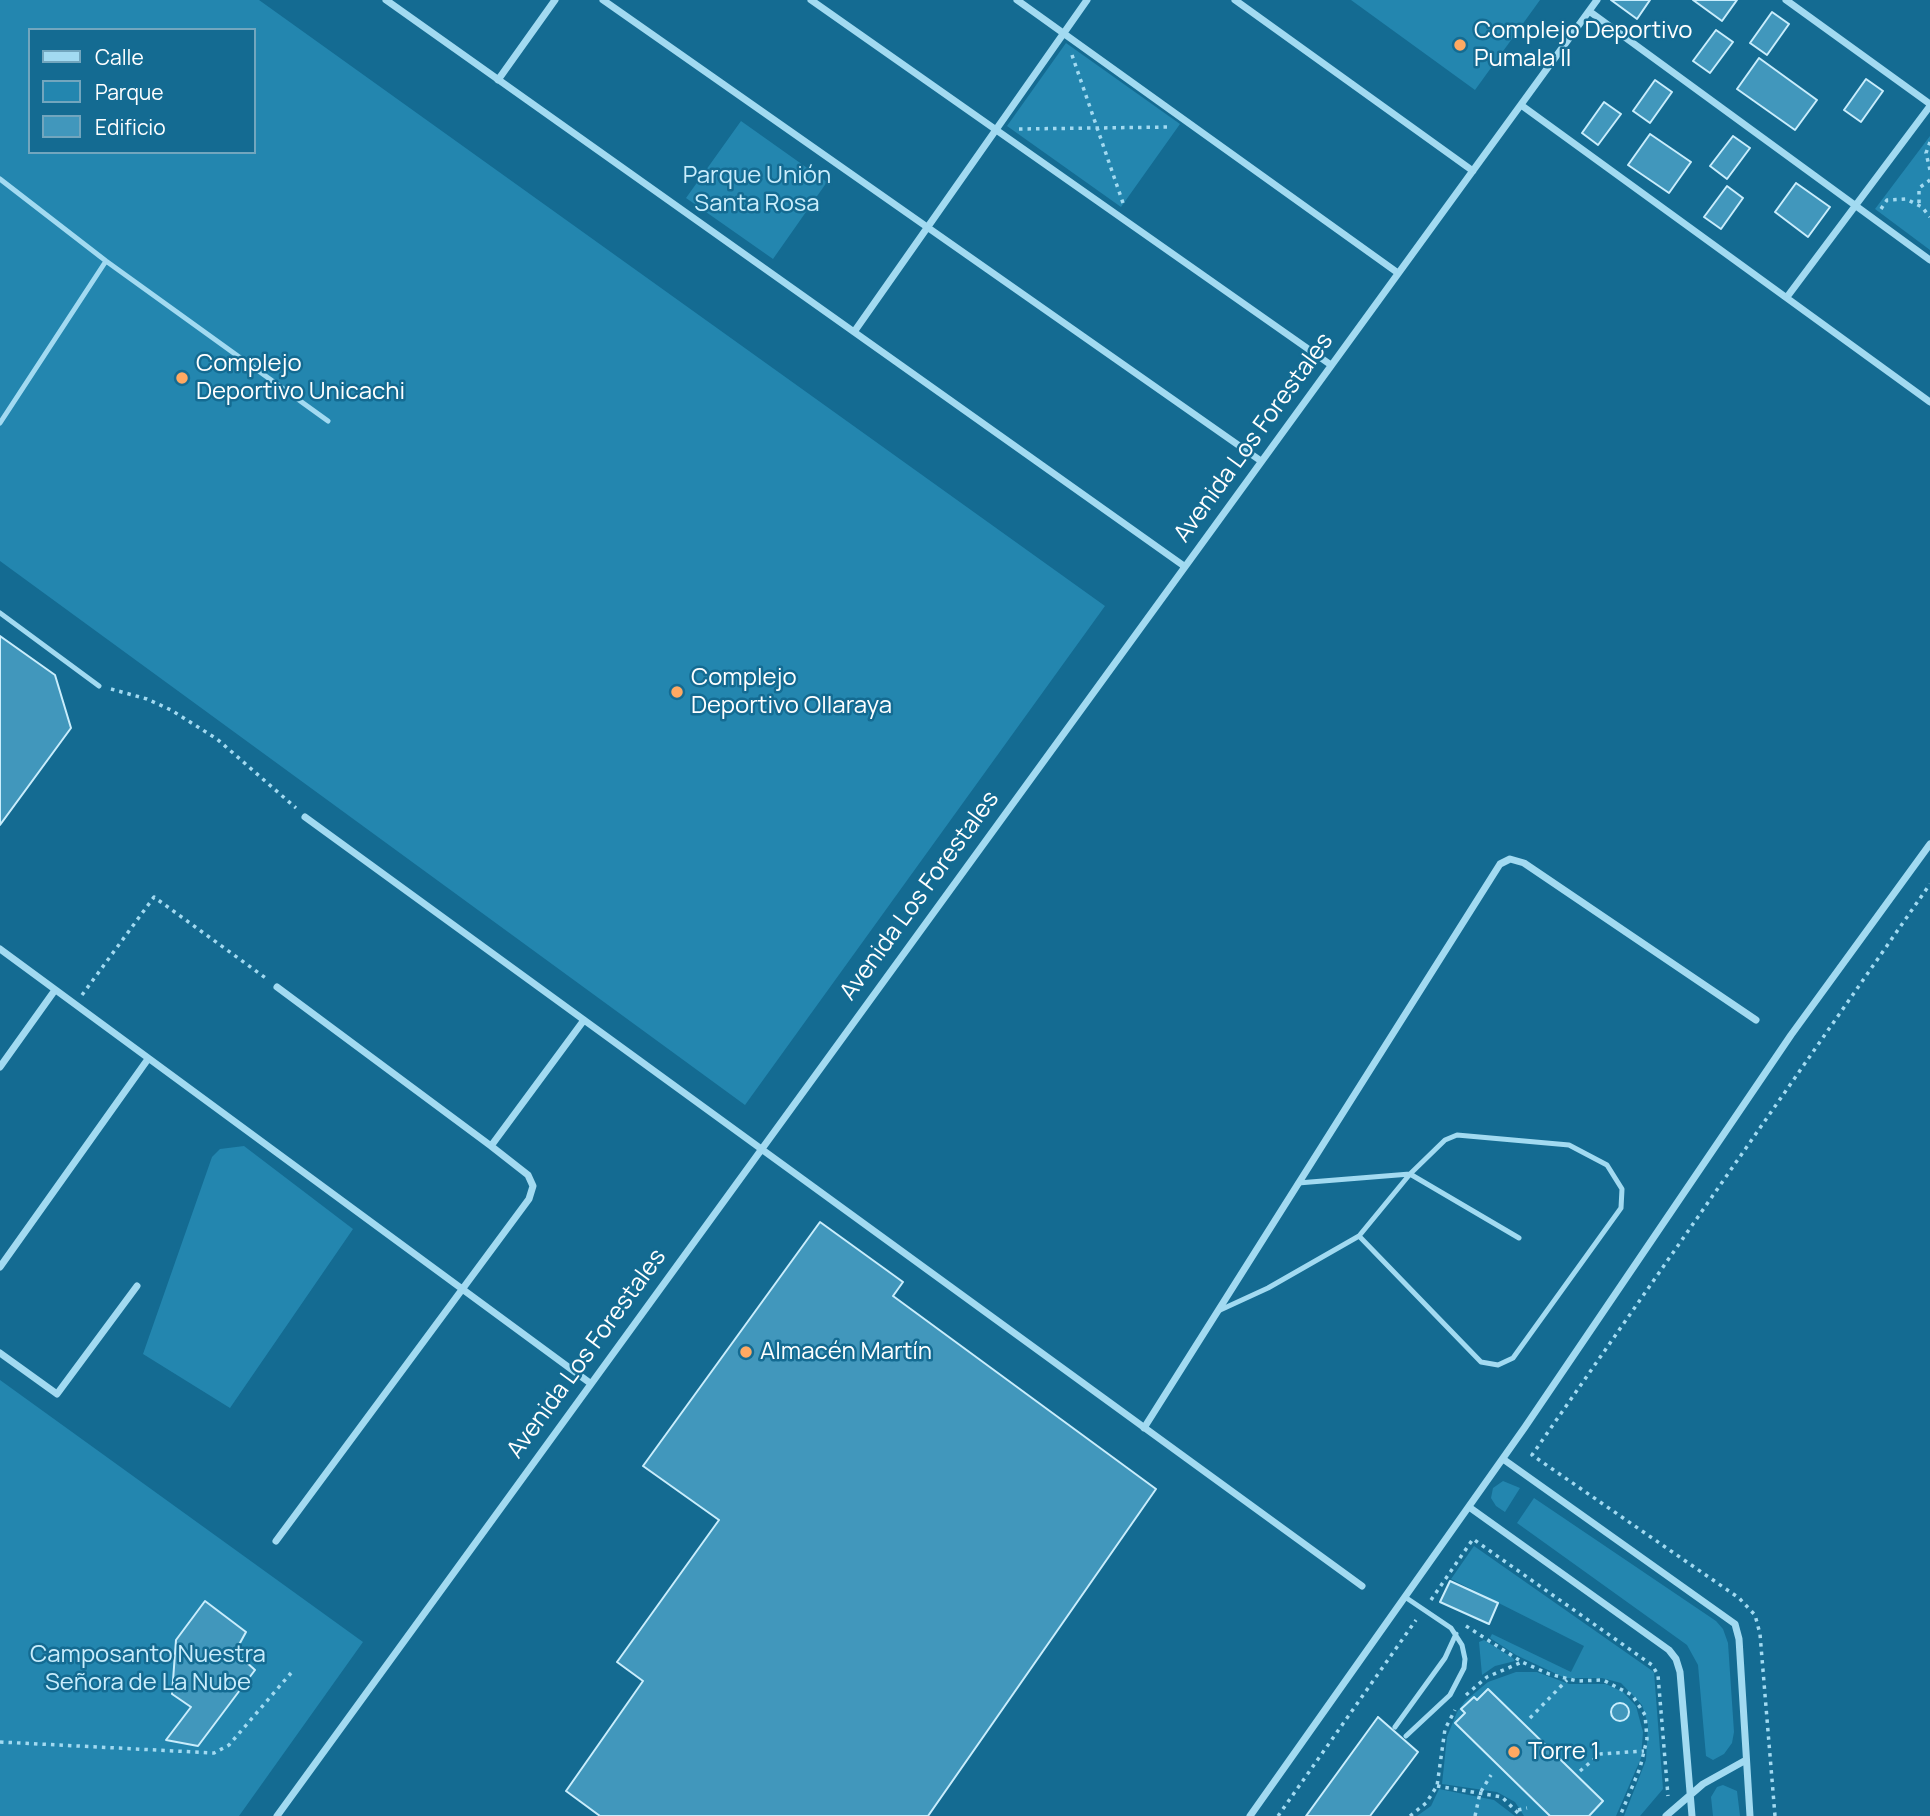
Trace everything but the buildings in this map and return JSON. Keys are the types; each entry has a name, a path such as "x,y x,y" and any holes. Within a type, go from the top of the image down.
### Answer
{"street":[{"path":"386,0 1184,566"},
{"path":"498,80 555,0"},
{"path":"603,0 1261,461"},
{"path":"811,0 1331,365"},
{"path":"1017,0 1398,273"},
{"path":"853,332 1087,0"},
{"path":"1235,0 1473,171"},
{"name":"Avenida Los Forestales","path":"277,1816 1597,0"},
{"path":"1786,0 1930,105 1787,297"},
{"path":"1589,12 1930,260"},
{"path":"1521,105 1930,402"},
{"path":"305,817 1362,1586"},
{"path":"1250,1816 1503,1459 1791,1035 1930,844"},
{"path":"1144,1428 1500,864 1510,859 1524,863 1756,1020"},
{"path":"0,950 590,1383"},
{"path":"276,1541 529,1199 533,1186 528,1175 491,1146 277,987"},
{"path":"0,1066 55,990"},
{"path":"491,1146 584,1020"},
{"path":"0,1267 148,1059"},
{"path":"0,1353 57,1394 137,1286"},
{"path":"1503,1459 1735,1624 1739,1639 1750,1816"},
{"path":"1469,1507 1669,1650 1676,1659 1680,1672 1692,1816"},
{"path":"1667,1815 1690,1794 1746,1760"}],"lane":[{"path":"0,179 106,261 328,421"},
{"path":"0,423 106,261"},
{"path":"0,613 99,686"},
{"path":"1218,1311 1268,1288 1359,1236 1410,1174 1445,1140 1457,1135 1569,1144 1607,1165 1622,1188 1620,1208 1513,1358 1498,1364 1480,1362 1359,1236"},
{"path":"1298,1183 1410,1174 1519,1238"},
{"path":"1405,1597 1456,1634 1465,1659 1458,1682 1440,1706 1406,1736"},
{"path":"1395,1727 1442,1664 1456,1634"}],"path":[{"path":"1064,33 1124,206 1118,215"},
{"path":"996,130 1179,127 1184,120"},
{"path":"1930,142 1926,153 1930,170"},
{"path":"1930,180 1917,192 1930,217"},
{"path":"1874,219 1887,200 1906,199 1930,210"},
{"path":"99,686 147,699 205,732 305,817"},
{"path":"1775,1816 1760,1634 1755,1615 1740,1598 1532,1455 1930,884"},
{"path":"75,1005 154,897 277,987"},
{"path":"1278,1816 1473,1539 1652,1665 1658,1675 1667,1815"},
{"path":"1430,1601 1441,1608"},
{"path":"1463,1624 1522,1662 1567,1680 1604,1680 1632,1695 1645,1715 1647,1739 1635,1784 1620,1816"},
{"path":"1463,1699 1487,1677 1522,1662"},
{"path":"0,1742 214,1753 229,1745 291,1673"},
{"path":"1530,1718 1567,1680"},
{"path":"1410,1816 1426,1803 1437,1786 1445,1729 1458,1705"},
{"path":"1580,1771 1600,1754 1643,1751"},
{"path":"1475,1816 1480,1793 1491,1775"},
{"path":"1437,1786 1502,1797 1518,1810 1521,1816"},
{"path":"1518,1810 1527,1808"}],"green space":[{"name":"Complejo Deportivo Ollaraya","path":"0,0 259,0 1105,606 745,1105 0,561"},
{"name":"Complejo Deportivo Pumala II","path":"1351,0 1540,0 1475,90"},
{"path":"1066,43 1180,124 1121,207 1007,126"},
{"name":"Parque Unión Santa Rosa","path":"741,121 827,182 773,259 686,198"},
{"path":"1930,136 1930,250 1875,209"},
{"path":"244,1146 353,1229 230,1408 143,1354 212,1157 220,1149"},
{"name":"Camposanto Nuestra Señora de La Nube","path":"0,1380 363,1642 239,1816 0,1816"},
{"path":"1503,1481 1520,1488 1505,1512 1496,1506 1491,1498 1493,1488"},
{"path":"1534,1498 1716,1621 1723,1629 1728,1643 1734,1732 1732,1743 1724,1754 1713,1760 1706,1756 1698,1665 1687,1645 1517,1523"},
{"path":"1474,1546 1654,1672 1663,1789 1640,1816 1624,1816 1646,1760 1648,1724 1642,1705 1621,1683 1602,1678 1565,1678 1516,1655 1490,1638 1492,1634 1571,1672 1584,1646 1451,1579"},
{"path":"1484,1640 1515,1661 1495,1666 1482,1675 1479,1642"},
{"path":"1516,1672 1537,1672 1569,1684 1606,1684 1623,1692 1636,1706 1643,1732 1641,1758 1616,1816 1524,1816 1515,1802 1497,1792 1442,1784 1447,1737 1457,1712 1465,1701 1488,1682"},
{"path":"1723,1785 1737,1791 1740,1816 1713,1816 1711,1797 1717,1787"},
{"path":"1439,1789 1494,1800 1515,1816 1417,1816 1431,1806"}],"place":[{"name":"Complejo Deportivo Pumala II","path":"1460,45"},
{"name":"Complejo Deportivo Unicachi","path":"182,378"},
{"name":"Complejo Deportivo Ollaraya","path":"677,692"},
{"name":"Almacén Martín","path":"746,1352"},
{"name":"Torre 1","path":"1514,1752"}]}
